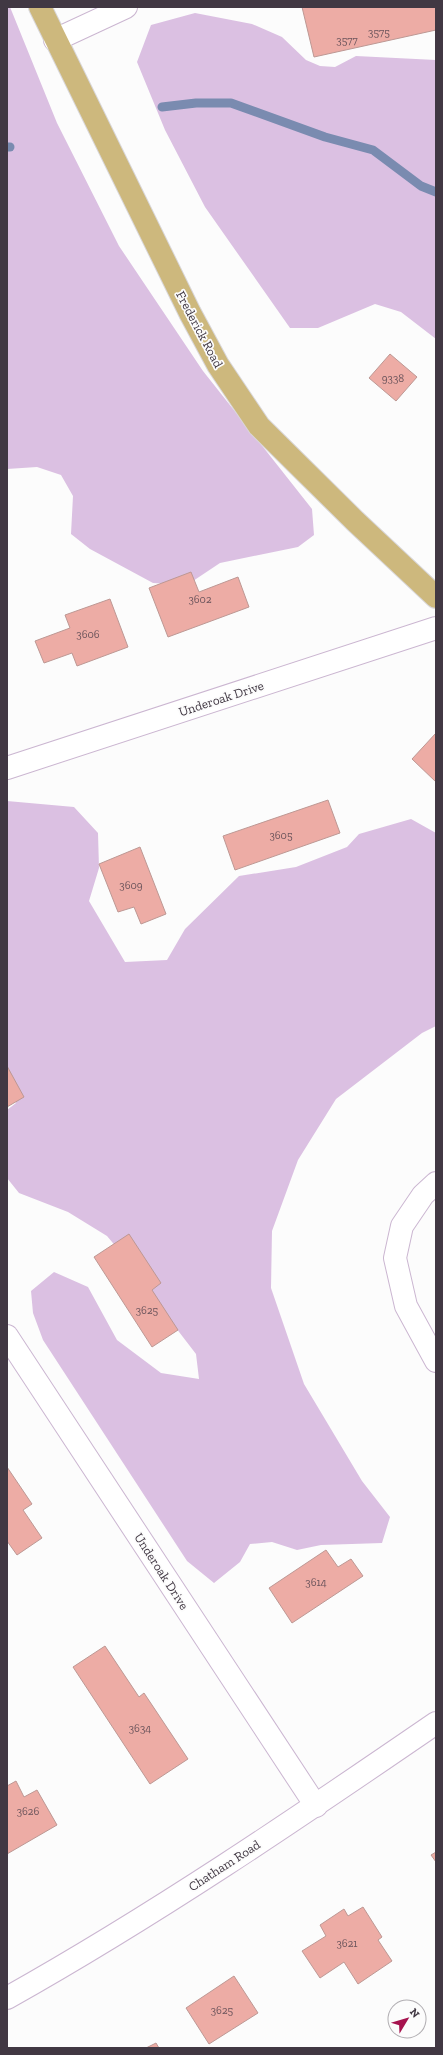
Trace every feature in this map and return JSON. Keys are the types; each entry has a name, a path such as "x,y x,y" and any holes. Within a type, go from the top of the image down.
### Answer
{"main road":[{"name":"Frederick Road","path":"40,7 190,313 218,365 255,420 354,522 436,597"}],"street":[{"path":"55,40 126,7"},
{"name":"Underoak Drive","path":"7,768 436,628"},
{"path":"436,1183 423,1195 402,1226 395,1258 406,1306 436,1361"},
{"name":"Underoak Drive","path":"7,1336 316,1806"},
{"name":"Chatham Road","path":"7,1998 94,1949 316,1806 436,1723"}],"shaded area":[{"path":"7,7 10,7 57,123 119,246 203,371 312,509 314,535 298,547 220,563 187,585 153,583 90,549 71,534 73,496 61,475 37,467 7,469"},
{"path":"195,13 252,24 282,37 306,60 320,66 335,67 356,56 436,60 436,339 401,312 375,304 318,328 290,328 205,207 165,130 137,62 151,25"},
{"path":"7,801 74,807 98,833 99,868 89,901 125,962 167,960 185,929 239,876 296,867 347,847 359,834 411,819 436,833 436,1026 422,1033 336,1099 298,1160 272,1231 271,1288 304,1384 362,1481 390,1517 382,1543 321,1545 297,1550 272,1542 250,1544 240,1562 214,1583 187,1561 43,1340 33,1313 31,1291 54,1272 88,1287 117,1340 161,1373 199,1379 196,1354 128,1261 107,1236 68,1212 19,1193 7,1178 7,1110 16,1103 7,1071"}],"building":[{"path":"302,7 436,7 436,30 314,57"},
{"path":"390,354 417,377 396,401 369,378"},
{"path":"191,572 199,592 238,577 249,607 168,637 149,588"},
{"path":"110,599 128,647 77,666 72,653 44,663 35,641 70,628 65,615"},
{"path":"436,733 436,782 412,759"},
{"path":"328,800 340,833 235,870 223,836"},
{"path":"140,847 166,914 141,924 134,907 118,912 99,864"},
{"path":"7,1066 24,1097 7,1107"},
{"path":"129,1234 161,1283 152,1290 178,1330 152,1347 94,1257"},
{"path":"7,1467 32,1504 23,1510 42,1538 17,1555 7,1541"},
{"path":"326,1550 338,1567 351,1559 363,1576 292,1623 269,1588"},
{"path":"105,1646 139,1697 144,1693 188,1759 150,1784 73,1667"},
{"path":"16,1781 24,1797 37,1790 57,1825 7,1854 7,1786"},
{"path":"436,1852 436,1862 431,1855"},
{"path":"363,1907 382,1937 378,1940 392,1961 358,1984 344,1962 320,1978 302,1951 326,1936 320,1925 344,1909 348,1916"},
{"path":"234,1976 258,2013 209,2044 186,2008"},
{"path":"156,2043 159,2048 146,2048"}],"waterway":[{"path":"162,107 196,103 231,103 325,137 373,150 421,186 436,192"}]}
